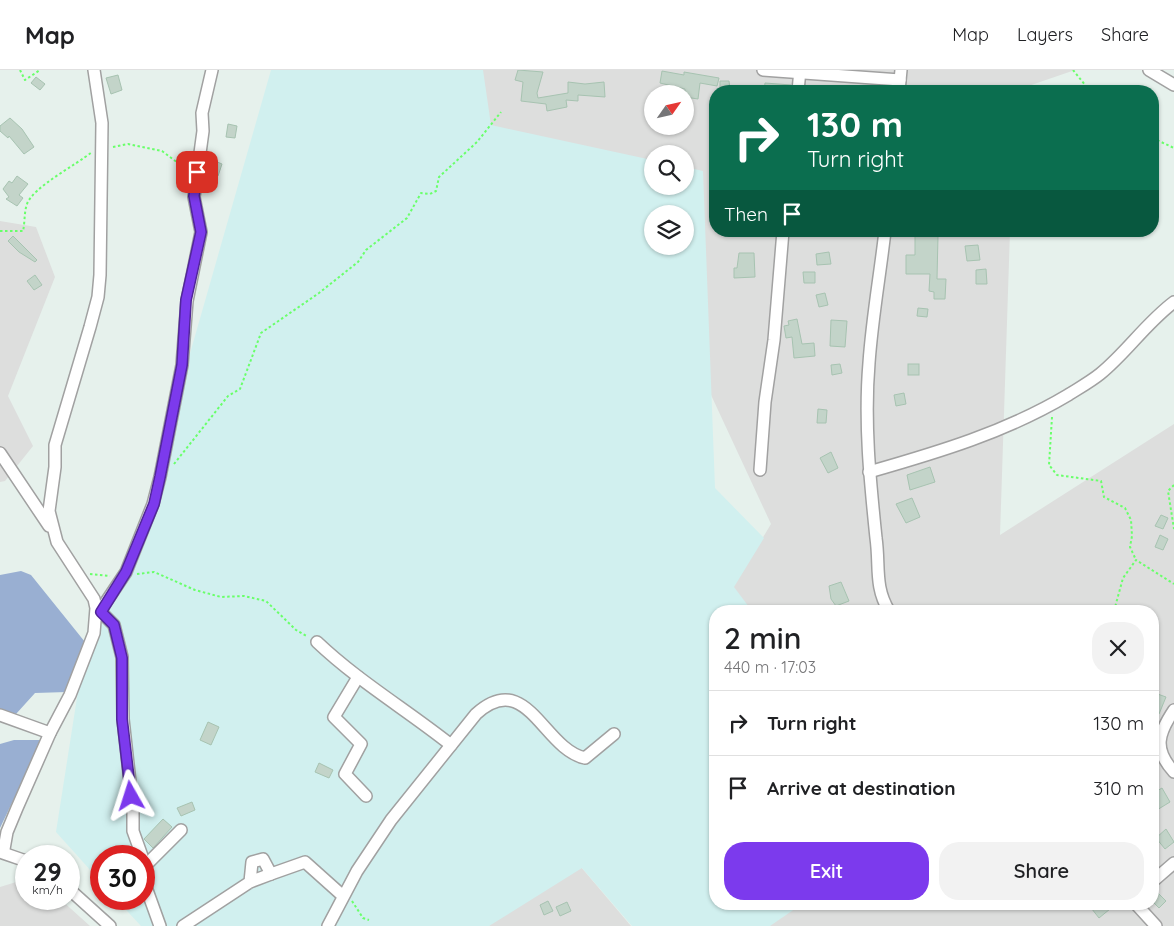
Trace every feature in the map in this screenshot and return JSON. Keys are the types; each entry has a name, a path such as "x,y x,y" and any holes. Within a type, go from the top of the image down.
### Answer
{"street":[{"path":"52,531 49,511 55,467 55,445 90,327 100,275 102,123 94,70"},
{"path":"15,857 0,851 4,849 7,832 50,733 83,665 99,614 126,572 154,504 182,365 186,300 201,232 194,196 203,131 202,113 212,70"},
{"path":"763,70 900,80"},
{"path":"1150,70 1174,85"},
{"path":"799,85 800,72"},
{"path":"760,470 765,402 774,340 783,237"},
{"path":"884,237 869,363 867,414 869,472 878,554 879,590 886,605"},
{"path":"869,472 950,449 1012,425 1052,405 1100,375 1148,323 1174,302"},
{"path":"0,453 94,599 99,614 114,625 122,658 122,719 133,809 133,831 138,845"},
{"path":"317,642 358,677 386,698 418,718 451,745"},
{"path":"358,677 334,717 361,744 345,774 366,796"},
{"path":"328,926 356,871 391,820 451,745 486,706 503,699 511,700 521,705 573,756 585,758 614,734"},
{"path":"1174,710 1160,735 1159,749 1174,772"},
{"path":"0,716 50,733"},
{"path":"155,851 180,830"},
{"path":"250,882 252,862 263,859 271,874"},
{"path":"183,926 250,882 305,862 344,896"},
{"path":"1159,876 1174,863"},
{"path":"80,899 110,926"},
{"path":"154,910 160,926"},
{"path":"1141,910 1156,926"}],"path":[{"path":"20,70 25,80 40,70"},
{"path":"1073,70 1085,85"},
{"path":"174,464 228,396 240,389 261,333 319,293 358,262 366,250 407,218 421,193 430,194 436,191 439,177 476,142 501,112"},
{"path":"1159,141 1174,148"},
{"path":"1052,405 1053,430 1049,465 1057,476 1101,481 1104,497 1125,508 1131,520 1132,536 1130,547 1136,560 1174,584"},
{"path":"1174,485 1168,491 1174,529"},
{"path":"1116,605 1123,578 1136,560"},
{"path":"77,574 85,572 111,576 126,572 145,574 154,572 195,590 221,597 244,596 266,601 296,630 317,642"},
{"path":"344,896 354,902 363,918 369,920"}],"shaded area":[{"path":"271,70 483,70 491,125 644,158 644,195 694,195 694,169 703,171 715,488 764,538 734,587 748,605 709,605 709,910 793,910 770,926 632,926 582,868 489,926 141,926 126,910 155,910 155,845 90,845 90,870 80,859 80,845 68,845 56,832 89,621 105,595 125,574 143,518"},
{"path":"416,70 1075,70 1031,85 709,85 709,237 1010,237 1000,535 1174,424 1174,926 768,926 791,910 1159,910 1159,605 746,605 733,587 771,524 646,255 694,255 694,205 644,205 644,251 626,212 459,193"},
{"path":"0,221 36,227 55,277 8,396 33,446 5,481 0,482"},
{"path":"21,571 31,575 89,647 67,692 35,693 16,714 0,711 0,575"},
{"path":"14,740 42,740 0,828 0,744"},
{"path":"581,867 631,926 488,926"},
{"path":"15,882 15,910 72,910 90,926 0,926 0,887"}],"building":[{"path":"518,70 543,72 537,93 538,98 568,93 568,82 585,84 604,82 605,97 578,95 578,101 566,100 567,107 547,111 546,104 521,101 523,82 515,80"},
{"path":"662,71 684,75 684,72 719,78 717,85 700,83 698,99 694,98 694,85 668,85 660,83"},
{"path":"118,75 122,90 111,94 106,78"},
{"path":"36,77 45,84 40,90 31,83"},
{"path":"720,81 729,81 730,85 720,85"},
{"path":"765,83 791,85 765,85"},
{"path":"10,118 22,129 34,147 24,154 9,136 8,138 0,131 0,126"},
{"path":"228,124 237,126 235,138 226,137"},
{"path":"215,161 222,164 218,176 210,174"},
{"path":"17,176 28,184 19,195 23,198 17,206 6,199 9,197 3,189 9,181 12,183"},
{"path":"13,236 37,260 35,262 19,252 8,241"},
{"path":"915,237 938,237 937,279 946,279 945,299 934,299 934,292 929,291 930,274 906,274 906,255 915,255"},
{"path":"978,245 980,260 967,261 965,246"},
{"path":"829,252 831,264 817,265 816,254"},
{"path":"739,253 754,253 755,277 734,278 734,268 737,268"},
{"path":"986,269 987,284 976,284 976,270"},
{"path":"803,272 815,272 815,283 804,283"},
{"path":"35,275 42,285 34,290 27,281"},
{"path":"825,293 828,305 819,307 816,295"},
{"path":"918,308 928,309 927,317 917,316"},
{"path":"797,319 802,344 814,343 815,356 794,358 792,337 786,338 784,326 789,325 788,321"},
{"path":"831,320 847,321 845,347 830,346"},
{"path":"840,364 842,373 832,375 831,365"},
{"path":"908,364 919,364 919,375 908,375"},
{"path":"904,393 906,404 896,406 894,395"},
{"path":"818,409 827,410 826,423 817,423"},
{"path":"831,452 838,468 828,473 820,458"},
{"path":"930,467 935,482 910,490 907,475"},
{"path":"912,498 920,517 906,523 896,504"},
{"path":"1161,515 1168,518 1163,529 1155,526"},
{"path":"1160,535 1168,539 1163,550 1155,547"},
{"path":"841,582 849,601 835,605 831,599 829,586"},
{"path":"1159,694 1166,697 1159,714"},
{"path":"208,722 219,727 211,745 200,740"},
{"path":"319,763 333,770 329,778 315,772"},
{"path":"1162,788 1170,802 1159,809 1159,790"},
{"path":"192,802 195,810 181,816 177,808"},
{"path":"163,819 172,827 155,846 150,845 144,839"},
{"path":"1166,829 1174,842 1165,849 1159,842 1159,835"},
{"path":"1159,894 1166,901 1159,908"},
{"path":"548,901 553,911 544,915 540,905"},
{"path":"567,902 571,911 560,916 556,907"},
{"path":"1093,910 1109,910 1099,918"}],"route":[{"path":"131,796 122,719 122,658 114,625 101,612 126,572 154,504 160,477 182,365 186,300 201,232 194,196 197,172"}]}
